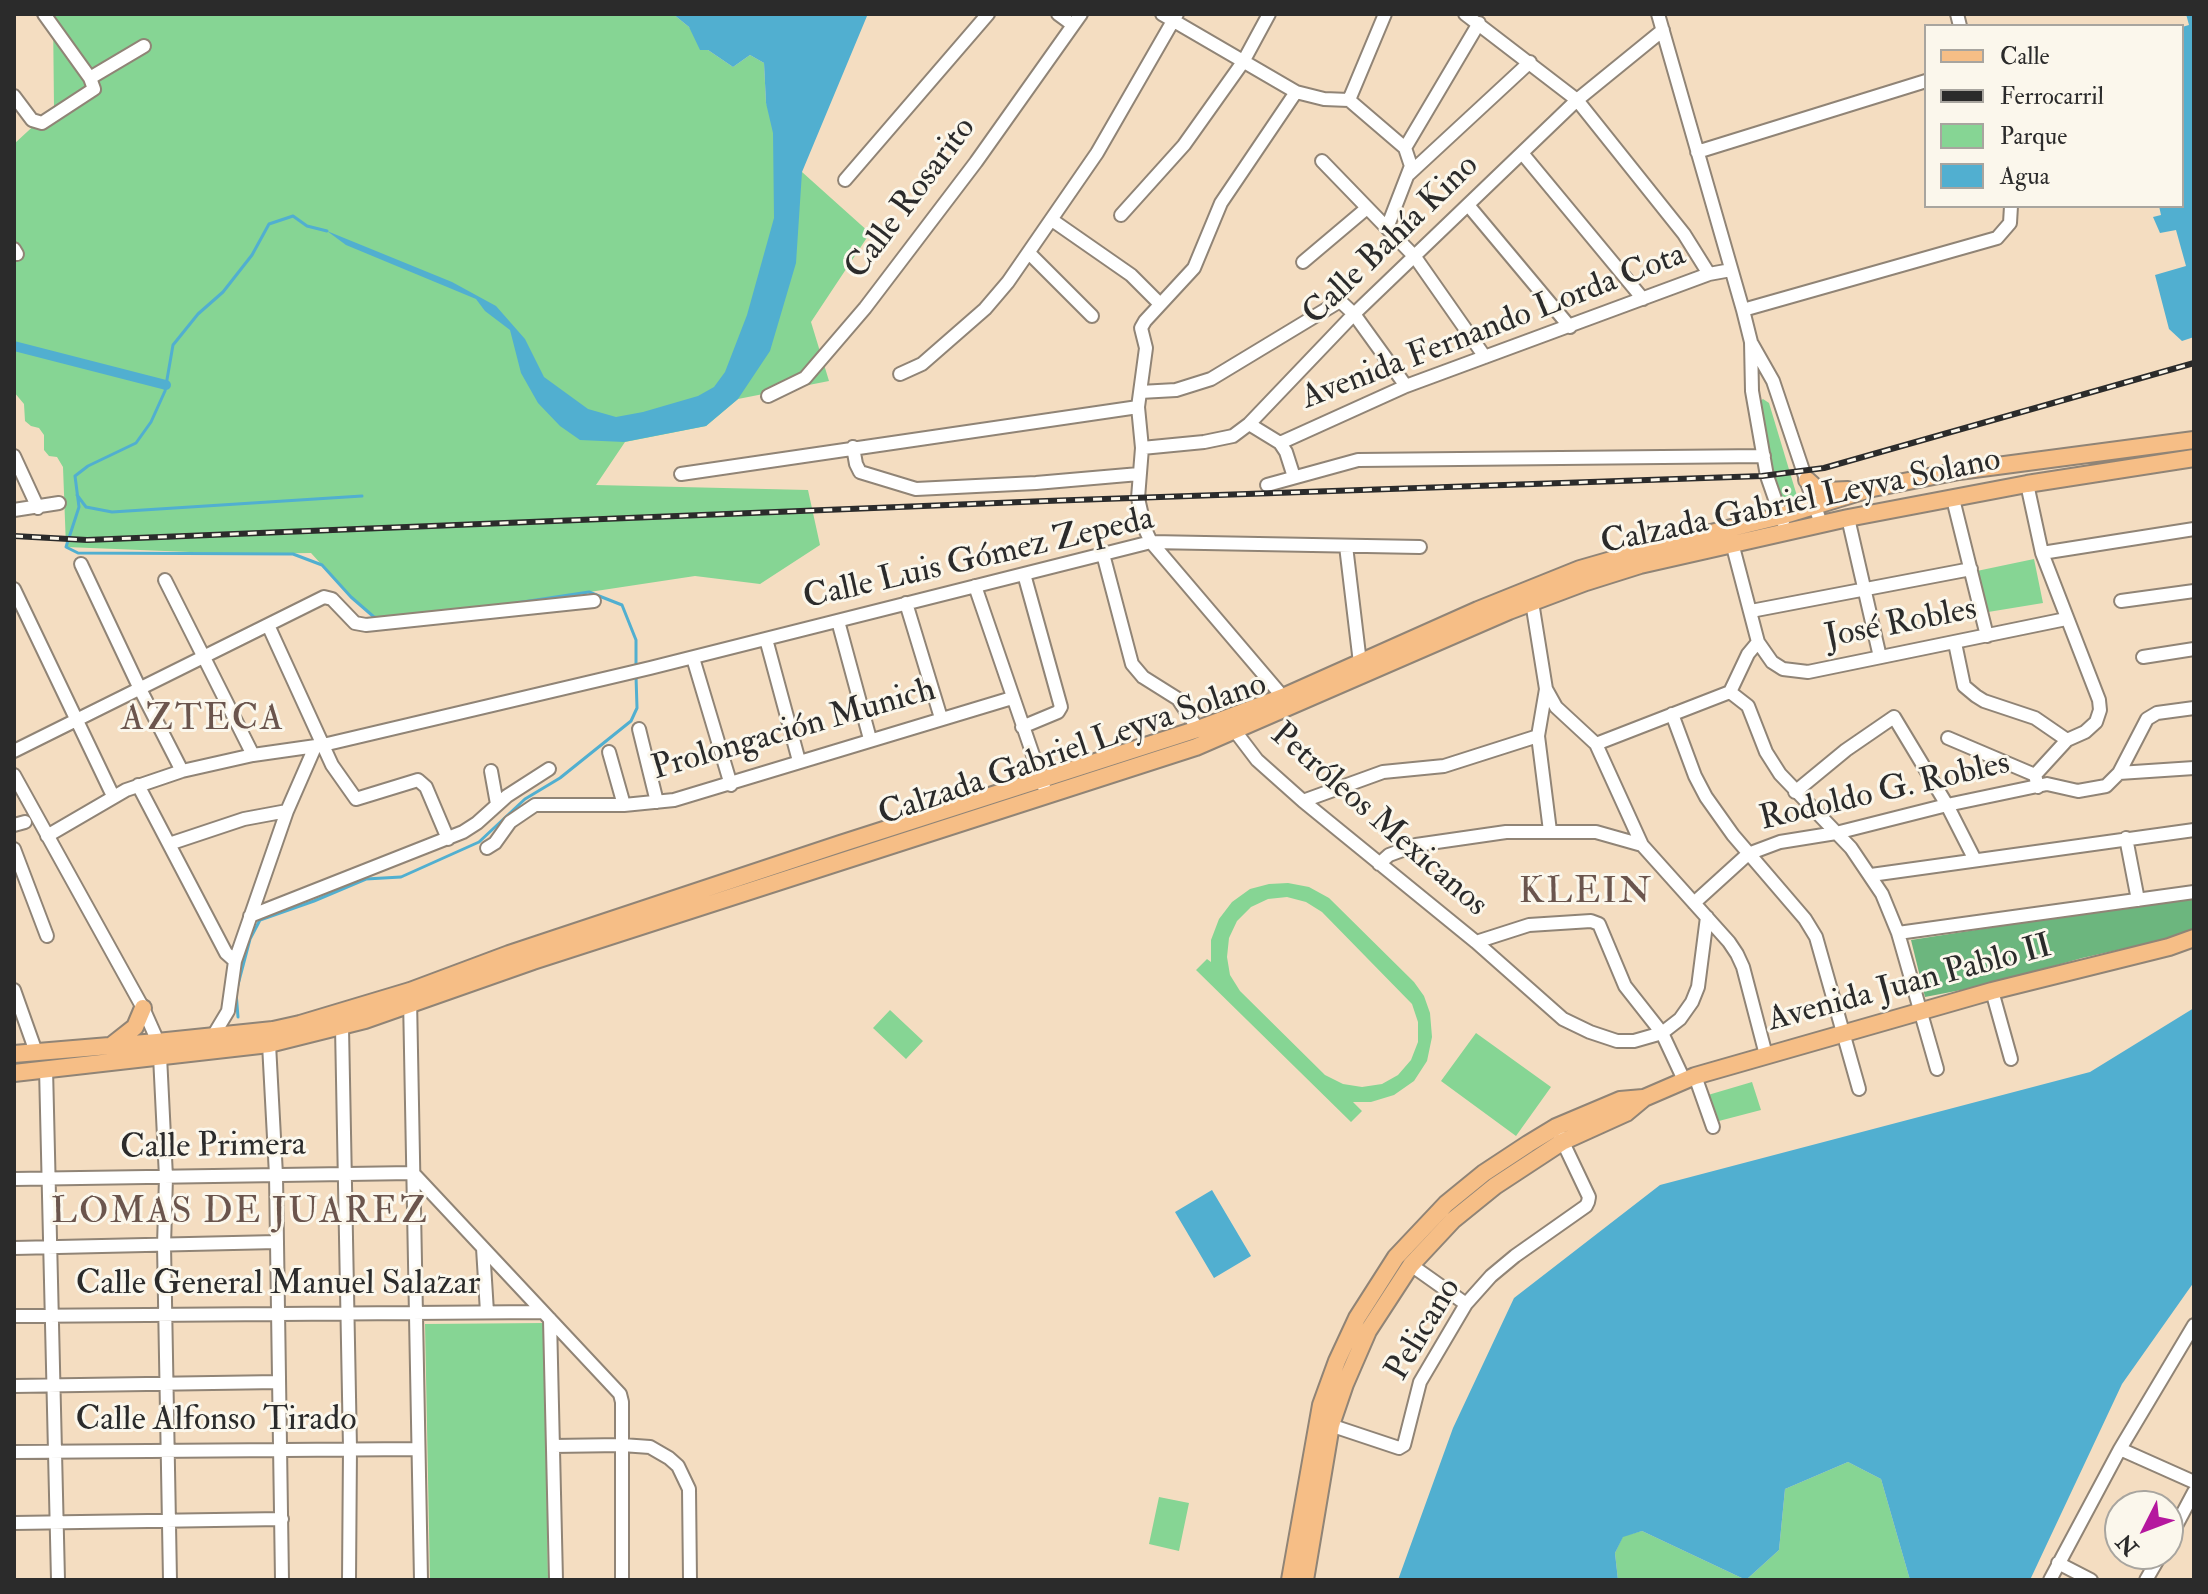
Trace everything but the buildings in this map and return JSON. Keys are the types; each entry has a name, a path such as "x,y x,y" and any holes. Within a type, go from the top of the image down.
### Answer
{"main road":[{"name":"Calzada Gabriel Leyva Solano","path":"741,886 1047,796 1196,747 1532,602 1640,565 1732,543 1783,525 1816,506 1873,488 1959,471 2194,440"},
{"name":"Calzada Gabriel Leyva Solano","path":"14,1054 108,1046 159,1049 269,1044 342,1027 509,954 549,950 741,886 1041,779 1198,729 1283,697 1580,569 1674,542 1783,525 1821,524 2027,484 2194,458"},
{"path":"1807,480 1825,491 1873,488"},
{"name":"Avenida Juan Pablo II","path":"1290,1580 1324,1423 1346,1340 1372,1292 1396,1257 1446,1204 1484,1173 1559,1135 1626,1113 1644,1098 1690,1078 1992,991 2194,938"},
{"name":"Calzada Gabriel Leyva Solano","path":"14,1073 159,1049 213,1036 300,1024 410,998"},
{"path":"108,1046 129,1034 143,1008"},
{"name":"Avenida Juan Pablo II","path":"1305,1580 1324,1423 1383,1304 1411,1265 1469,1206 1559,1135"}],"street":[{"path":"14,96 32,120 42,123 92,92 92,82 44,14"},
{"path":"845,180 988,14"},
{"path":"1058,14 1077,19"},
{"path":"1121,215 1184,145 1243,62 1269,14"},
{"path":"1349,100 1385,14"},
{"path":"1465,14 1577,100 1684,234 1709,274"},
{"path":"1658,14 1751,342 1752,391 1764,456 1783,525"},
{"path":"900,374 922,364 985,309 1008,282 1097,153 1171,16 1296,92 1324,99 1349,100 1405,148 1411,166 1387,228"},
{"name":"Calle Rosarito","path":"768,396 805,378 836,342 955,191 1077,19"},
{"path":"1405,148 1479,23"},
{"name":"Calle Bahía Kino","path":"1142,448 1233,436 1249,424 1354,314 1577,100 1663,30"},
{"path":"92,82 144,46"},
{"path":"1407,176 1530,62"},
{"path":"1697,152 1924,82"},
{"path":"1283,697 1151,542 1138,498 1142,448 1138,407 1146,348 1141,328 1159,303 1194,268 1221,203 1296,92"},
{"path":"1522,153 1643,299"},
{"path":"1322,161 1415,257 1485,357"},
{"path":"1468,205 1570,327"},
{"path":"1303,262 1367,208"},
{"path":"1743,310 1997,238 2010,223 2011,208"},
{"path":"1052,220 1131,275 1159,303"},
{"path":"1029,253 1092,316"},
{"name":"Avenida Fernando Lorda Cota","path":"1280,443 1406,386 1709,274 1731,270"},
{"path":"1140,392 1176,390 1211,379 1337,302 1344,302 1354,314 1406,386"},
{"path":"1751,342 1773,381 1821,524"},
{"path":"681,474 1138,407"},
{"path":"1249,424 1280,443 1294,477"},
{"path":"853,447 860,472 906,488 923,490 1139,474"},
{"path":"14,456 38,508"},
{"path":"1267,485 1358,460 1764,456"},
{"path":"1948,738 2037,781 2067,740 2085,732 2096,722 2100,710 2099,700 2042,553 2027,484"},
{"path":"1953,499 1987,636"},
{"path":"14,510 59,503"},
{"path":"1848,518 1880,657"},
{"path":"2042,553 2194,529"},
{"name":"Calle Luis Gómez Zepeda","path":"47,836 113,796 182,771 253,755 319,746 617,676 1151,542 1420,547"},
{"path":"1596,744 1730,692 1748,654 1758,642 1732,543"},
{"path":"1346,546 1360,663"},
{"path":"1103,554 1132,664 1143,677 1178,699 1198,729"},
{"path":"81,564 182,771"},
{"path":"1751,611 1971,569"},
{"path":"1022,727 1058,712 1061,707 1024,574"},
{"path":"165,580 253,755"},
{"path":"975,586 1047,796"},
{"path":"14,589 113,796"},
{"path":"2121,601 2194,591"},
{"path":"14,751 324,597 332,599 355,623 366,625 594,601"},
{"path":"1532,602 1546,689 1538,736 1550,831"},
{"path":"906,603 941,718"},
{"name":"José Robles","path":"1758,642 1772,662 1796,672 1808,672 2066,619"},
{"path":"838,621 870,739"},
{"path":"268,625 319,746 356,799 418,780 426,787 448,839"},
{"path":"766,639 799,761"},
{"path":"1955,643 1964,686 1984,701 2035,718 2067,740"},
{"path":"2143,657 2194,649"},
{"path":"693,658 731,785"},
{"path":"1546,689 1556,707 1596,744 1642,845 1729,942 1743,967 1766,1055"},
{"path":"1730,692 1748,706 1766,752 1795,792 1836,833 1871,875 1898,933 1937,1069"},
{"name":"Prolongación Munich","path":"487,848 495,843 510,822 535,805 657,802 731,785 870,739 1012,698"},
{"path":"2119,773 2147,719 2157,713 2194,708"},
{"path":"1672,714 1706,797 1816,937 1859,1089"},
{"path":"1795,792 1890,717 1896,718 1975,860"},
{"path":"639,729 657,802"},
{"name":"Petróleos Mexicanos","path":"1235,731 1257,760 1303,801 1476,942 1563,1019 1617,1041 1634,1041 1662,1033"},
{"path":"1303,801 1383,772 1444,766 1538,736"},
{"path":"213,1036 228,1011 235,961 287,811 319,746"},
{"path":"609,752 624,805"},
{"path":"2119,773 2194,768"},
{"path":"250,916 448,839 477,823 497,804 549,769"},
{"path":"491,771 497,804"},
{"name":"Rodoldo G. Robles","path":"1694,903 1748,854 1780,842 1836,833 2037,781 2078,791 2106,786 2119,773"},
{"path":"14,775 143,1008 159,1049 166,1177 164,1245 170,1580"},
{"path":"138,785 226,953 235,961"},
{"path":"169,844 244,819 287,811"},
{"path":"1871,875 2194,830"},
{"path":"1379,864 1389,855 1416,845 1477,835 1596,832 1642,845"},
{"path":"2126,838 2138,900"},
{"path":"14,849 47,936"},
{"path":"1898,933 2194,892"},
{"path":"1662,1033 1680,1019 1698,987 1707,917"},
{"path":"1476,942 1529,925 1594,922 1602,929 1625,986 1662,1033 1690,1078 1713,1127"},
{"path":"14,990 36,1052"},
{"path":"1992,991 2011,1059"},
{"path":"410,998 421,1580"},
{"path":"342,1027 350,1448 349,1580"},
{"path":"269,1044 276,1175 282,1580"},
{"path":"46,1068 58,1580"},
{"name":"Pelicano","path":"1324,1423 1402,1447 1420,1382 1466,1304 1491,1276 1515,1256 1586,1206 1589,1197 1559,1135"},
{"path":"413,1173 620,1394 622,1580"},
{"name":"Calle Primera","path":"14,1179 413,1173"},
{"path":"14,1248 277,1242"},
{"path":"483,1248 487,1312"},
{"path":"1411,1265 1466,1304"},
{"name":"Calle General Manuel Salazar","path":"14,1316 348,1312 487,1312 547,1316"},
{"path":"547,1316 556,1580"},
{"path":"2050,1580 2120,1449 2194,1325"},
{"path":"14,1386 279,1382"},
{"path":"553,1446 650,1447 669,1458 685,1477 689,1489 690,1580"},
{"name":"Calle Alfonso Tirado","path":"14,1452 418,1449"},
{"path":"2120,1449 2194,1482"},
{"path":"2184,1511 2194,1492"},
{"path":"14,1523 282,1519"},
{"path":"2058,1563 2091,1580"}],"green space":[{"path":"53,14 673,14 689,27 708,50 733,67 750,55 764,63 766,103 802,172 870,233 811,322 829,381 738,399 706,426 625,442 596,485 808,490 820,545 760,584 695,576 411,619 374,617 311,553 239,554 66,547 63,467 57,457 49,456 44,450 44,435 39,428 25,421 24,404 14,392 14,144 54,107"},
{"path":"1763,399 1769,403 1797,496 1789,502 1782,500 1777,492 1759,410 1758,402"},
{"path":"2034,559 2043,603 1982,613 1972,572"},
{"path":"1288,883 1309,887 1329,898 1414,982 1424,996 1430,1013 1432,1037 1427,1061 1414,1081 1394,1095 1371,1102 1353,1102 1362,1111 1351,1122 1196,970 1207,959 1211,962 1211,940 1219,919 1232,902 1250,889","holes":["1287,897 1306,902 1322,912 1412,1004 1418,1022 1418,1042 1411,1060 1398,1075 1382,1084 1362,1087 1343,1084 1325,1075 1240,991 1230,975 1227,957 1229,938 1237,921 1251,907 1268,899"]},
{"path":"2194,896 2194,929 2185,935 2082,958 1987,985 1925,997 1911,940"},
{"path":"890,1010 923,1041 906,1059 873,1028"},
{"path":"1476,1033 1551,1087 1516,1136 1441,1081"},
{"path":"1752,1082 1761,1110 1715,1122 1708,1095"},
{"path":"544,1323 548,1580 430,1580 425,1324"},
{"path":"1848,1462 1881,1479 1910,1580 1746,1580 1779,1550 1785,1489"},
{"path":"1159,1497 1189,1503 1179,1551 1149,1544"},
{"path":"1642,1531 1746,1580 1618,1580 1615,1553 1623,1536"}],"water":[{"path":"673,14 867,16 802,172 796,263 770,351 738,399 706,426 624,442 580,440 560,426 538,403 521,373 510,330 485,311 476,299 346,245 327,231 452,282 496,306 525,339 544,377 588,409 616,417 698,396 714,387 725,372 747,315 774,218 773,133 766,103 764,63 750,55 733,67 708,50 700,50 689,27"},
{"path":"2186,14 2194,14 2194,337 2182,341 2169,329 2155,275 2186,266 2176,230 2160,233 2153,217 2161,215 2159,208 2184,208 2184,26 2189,25"},
{"path":"2194,1008 2194,1282 2122,1384 2030,1580 1910,1580 1881,1479 1848,1462 1785,1489 1779,1550 1746,1580 1642,1531 1623,1537 1615,1553 1618,1580 1398,1580 1453,1428 1514,1298 1660,1185 2090,1072"},
{"path":"1212,1190 1251,1256 1214,1278 1175,1212"}],"waterway":[{"path":"327,231 307,226 293,216 269,224 252,255 223,292 198,314 173,345 165,391 151,422 136,443 88,466 75,476 79,507 66,547 78,553 293,554 322,565 351,597 374,617 382,619"},
{"path":"14,346 166,385"},
{"path":"77,495 86,507 112,512 362,496"},
{"path":"516,603 589,592 622,605 636,640 636,669"},
{"path":"238,1017 236,992 250,939 260,920 366,879 401,877 479,842 525,799 560,778 631,721 637,708 636,676"}],"railway":[{"path":"14,536 87,540 1762,476 1824,468 2194,363"}],"district":[{"name":"AZTECA","path":"203,721"},
{"name":"KLEIN","path":"1586,894"},
{"name":"LOMAS DE JUAREZ","path":"240,1214"}]}
